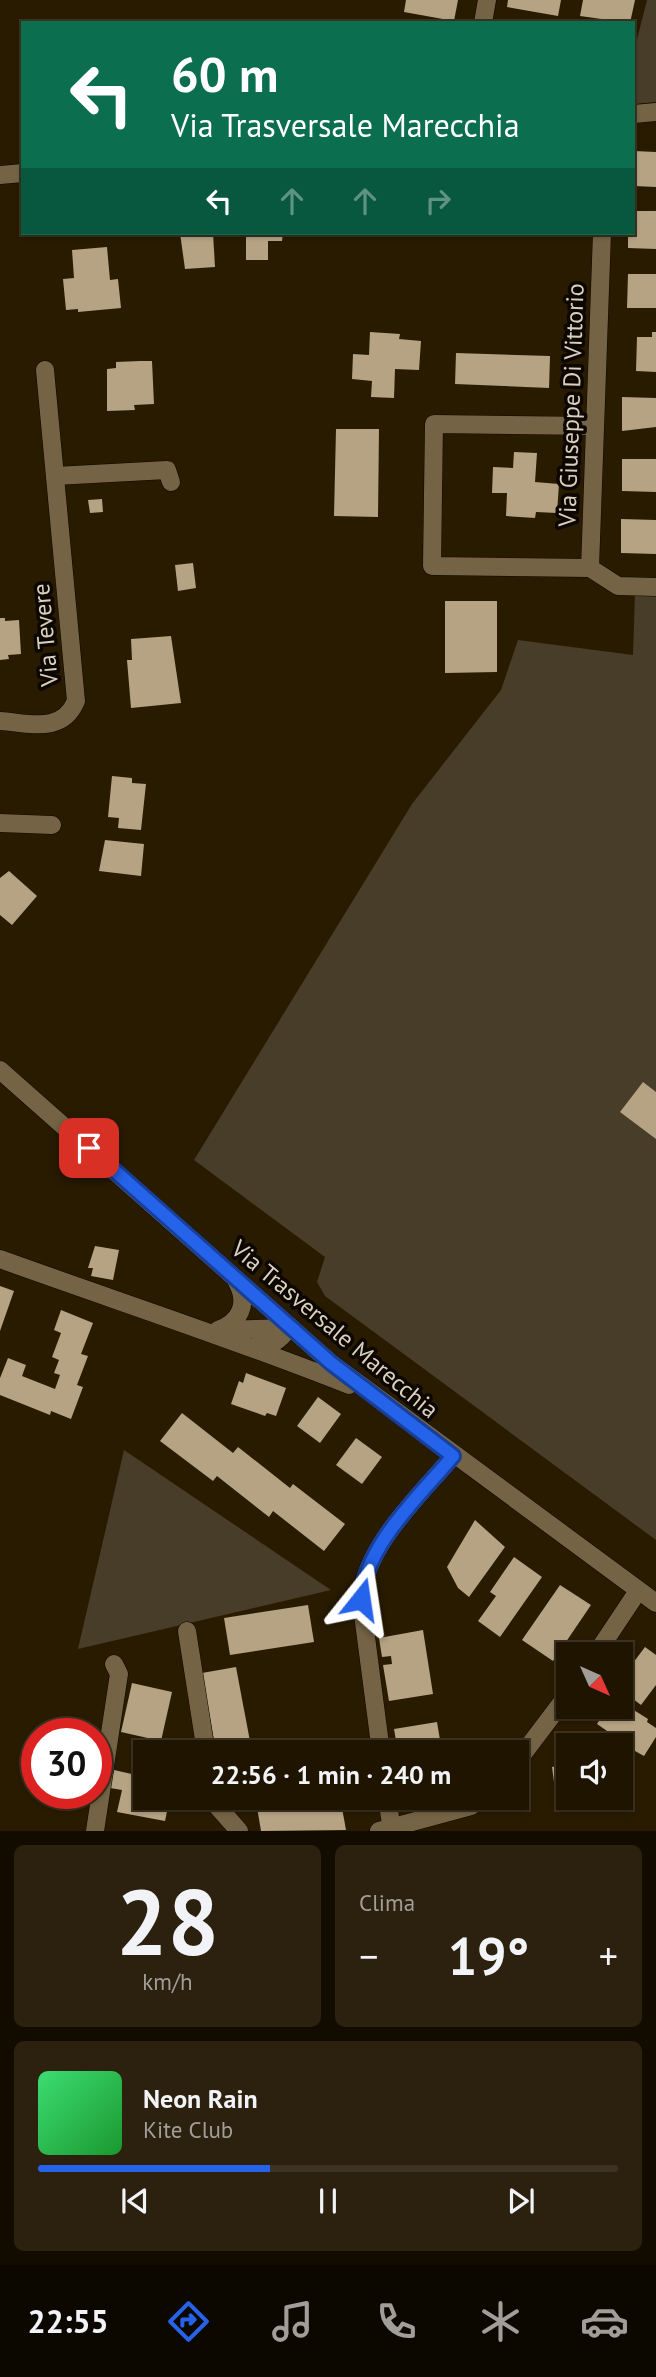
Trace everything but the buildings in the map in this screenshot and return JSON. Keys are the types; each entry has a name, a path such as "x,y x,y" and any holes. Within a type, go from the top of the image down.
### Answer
{"street":[{"path":"483,21 487,0"},
{"path":"635,114 656,112"},
{"path":"0,175 21,173"},
{"name":"Via Giuseppe Di Vittorio","path":"594,572 595,426 603,235"},
{"name":"Via Tevere","path":"0,721 54,725 65,719 76,701 45,370"},
{"path":"595,426 434,424 432,566 594,572 618,586 656,587"},
{"path":"55,476 169,476"},
{"path":"0,823 52,825"},
{"name":"Via Trasversale Marecchia","path":"0,1070 289,1328 370,1394 656,1604"},
{"path":"0,1259 200,1332 254,1347 370,1394"},
{"path":"219,1330 234,1324 240,1315 243,1292 236,1280"},
{"path":"200,1332 289,1328"},
{"path":"254,1347 274,1343 289,1328"},
{"path":"379,1740 361,1599 362,1583 388,1536 453,1456"},
{"path":"604,1642 638,1591"},
{"path":"187,1631 204,1740"},
{"path":"95,1831 119,1674 114,1664"},
{"path":"529,1746 556,1710"},
{"path":"221,1810 239,1831"},
{"path":"387,1810 388,1830 457,1810"}],"shaded area":[{"path":"647,0 656,0 656,102 635,104 635,47"},
{"path":"635,594 656,595 656,1540 325,1296 317,1282 325,1257 194,1160 412,804 501,690 518,640 633,655"},
{"path":"124,1450 331,1590 78,1649"}],"route":[{"path":"89,1148 289,1328 453,1456 377,1553 362,1583 361,1599"}]}
